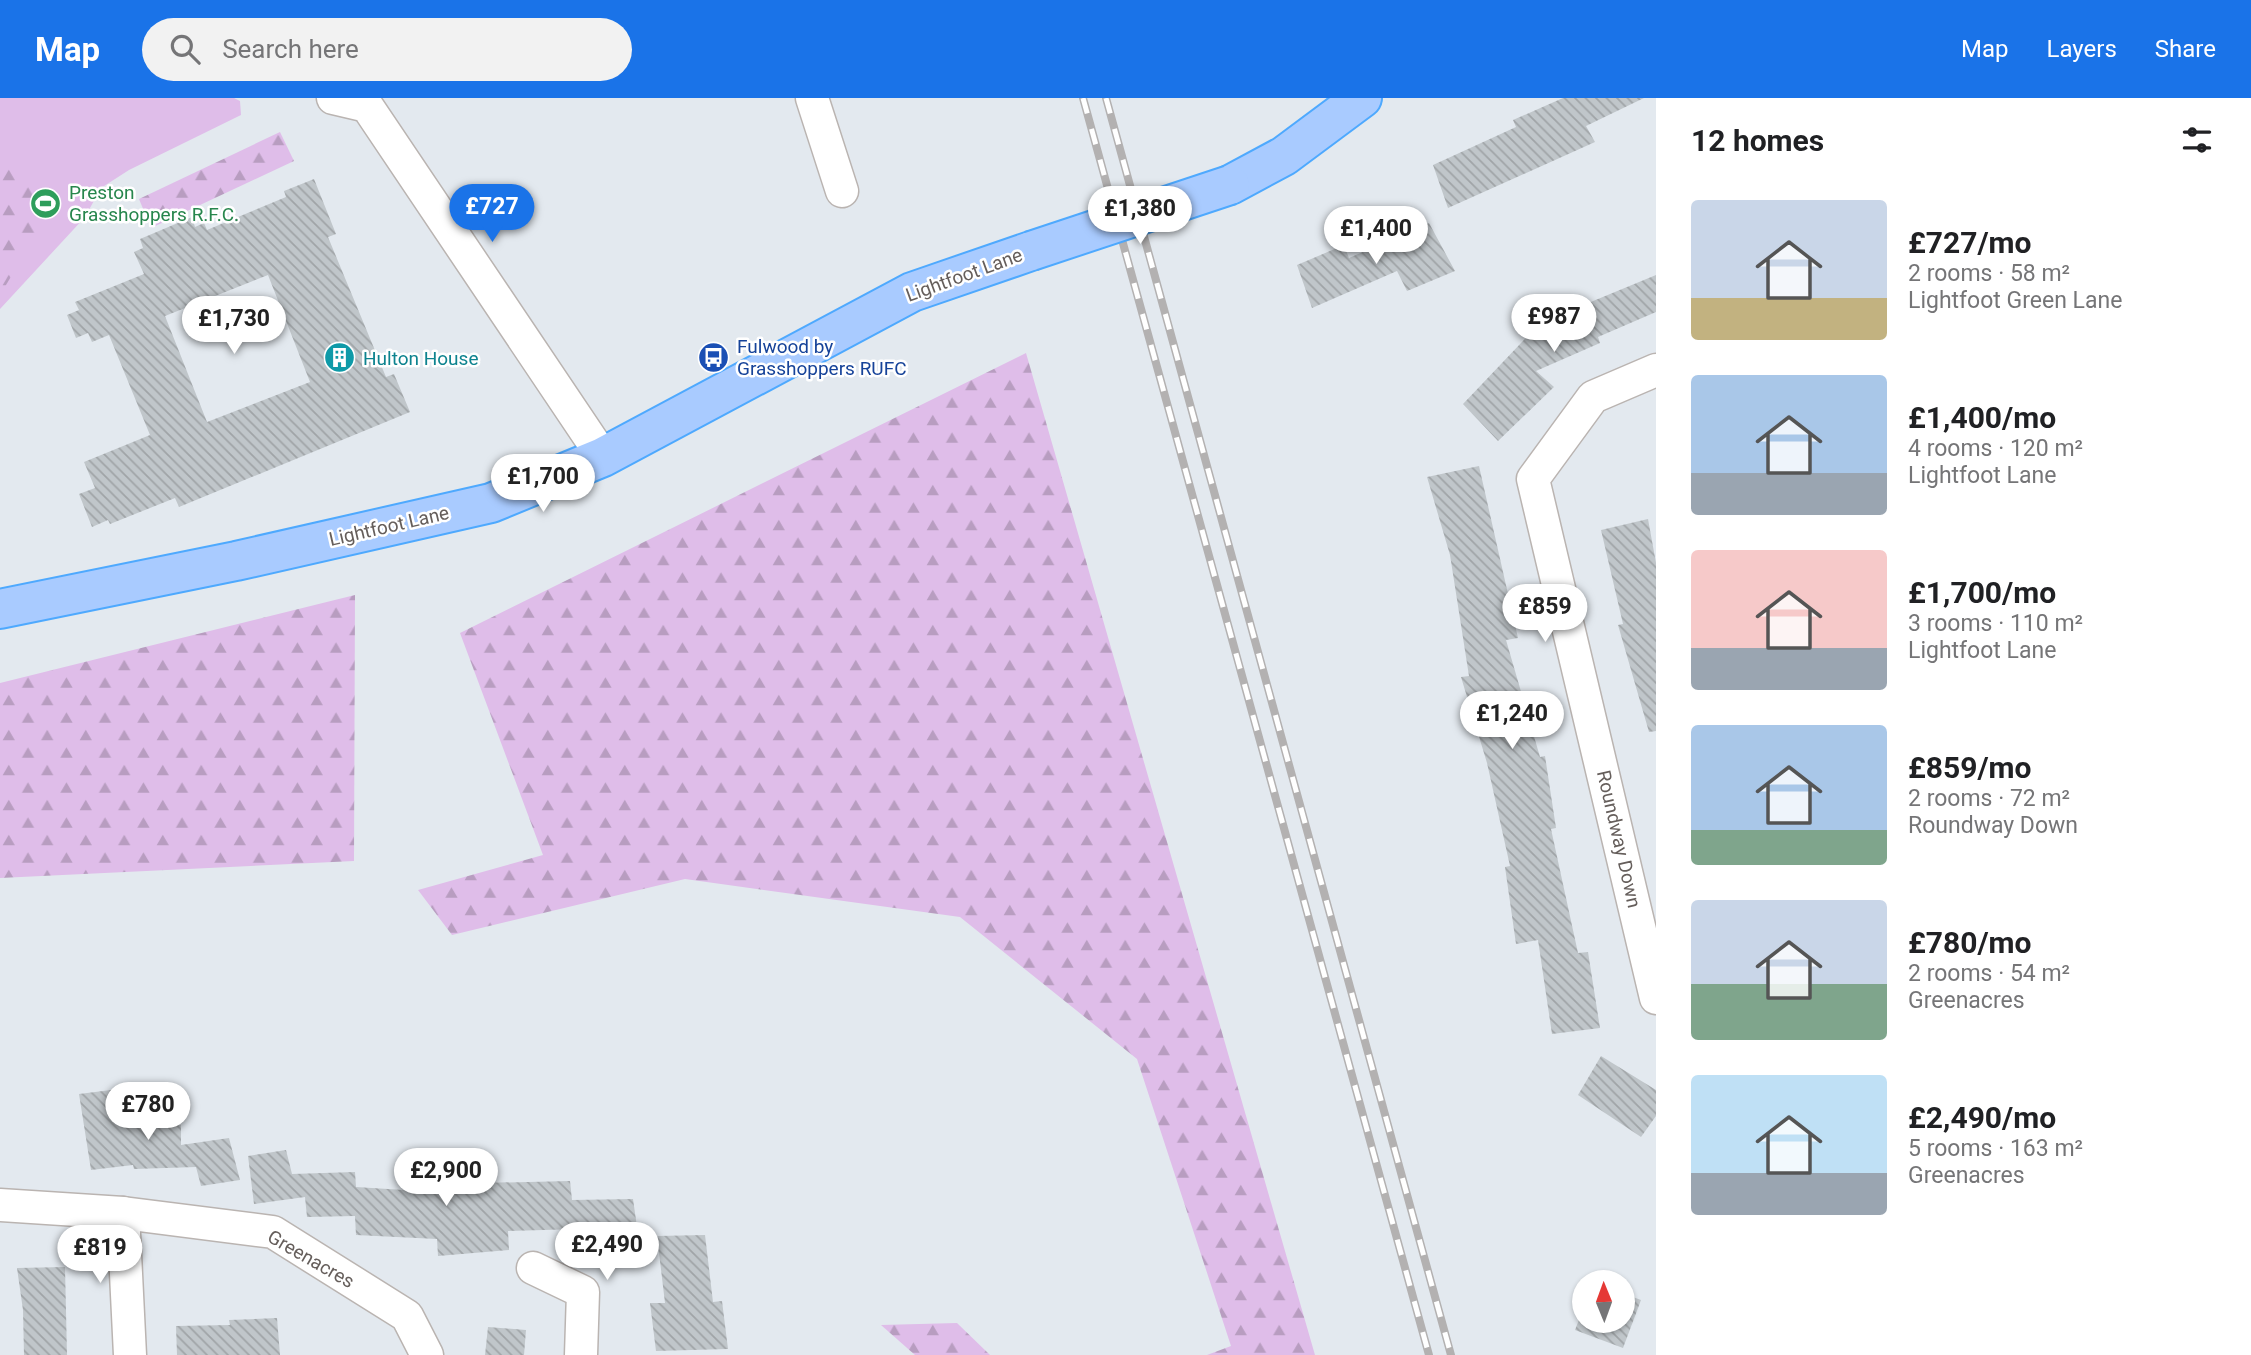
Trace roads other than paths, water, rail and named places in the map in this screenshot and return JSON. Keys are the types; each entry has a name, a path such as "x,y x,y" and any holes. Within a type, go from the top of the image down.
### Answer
{"main road":[{"name":"Lightfoot Lane","path":"0,609 236,561 491,503 603,457 912,292 1230,185 1284,156 1362,98"}],"street":[{"path":"333,98 370,102 603,457"},
{"path":"812,98 842,191"},
{"name":"Roundway Down","path":"1656,370 1594,397 1533,479 1656,998"},
{"name":"Greenacres","path":"0,1205 123,1213 273,1232 407,1316 427,1355"},
{"path":"123,1213 130,1355"},
{"path":"533,1268 583,1292 581,1355"}],"railway":[{"path":"1083,98 1429,1355"},
{"path":"1106,98 1451,1355"}],"place":[{"name":"Preston Grasshoppers R.F.C.","path":"46,203"},
{"name":"Fulwood by Grasshoppers RUFC","path":"714,357"},
{"name":"Hulton House","path":"340,358"}]}
